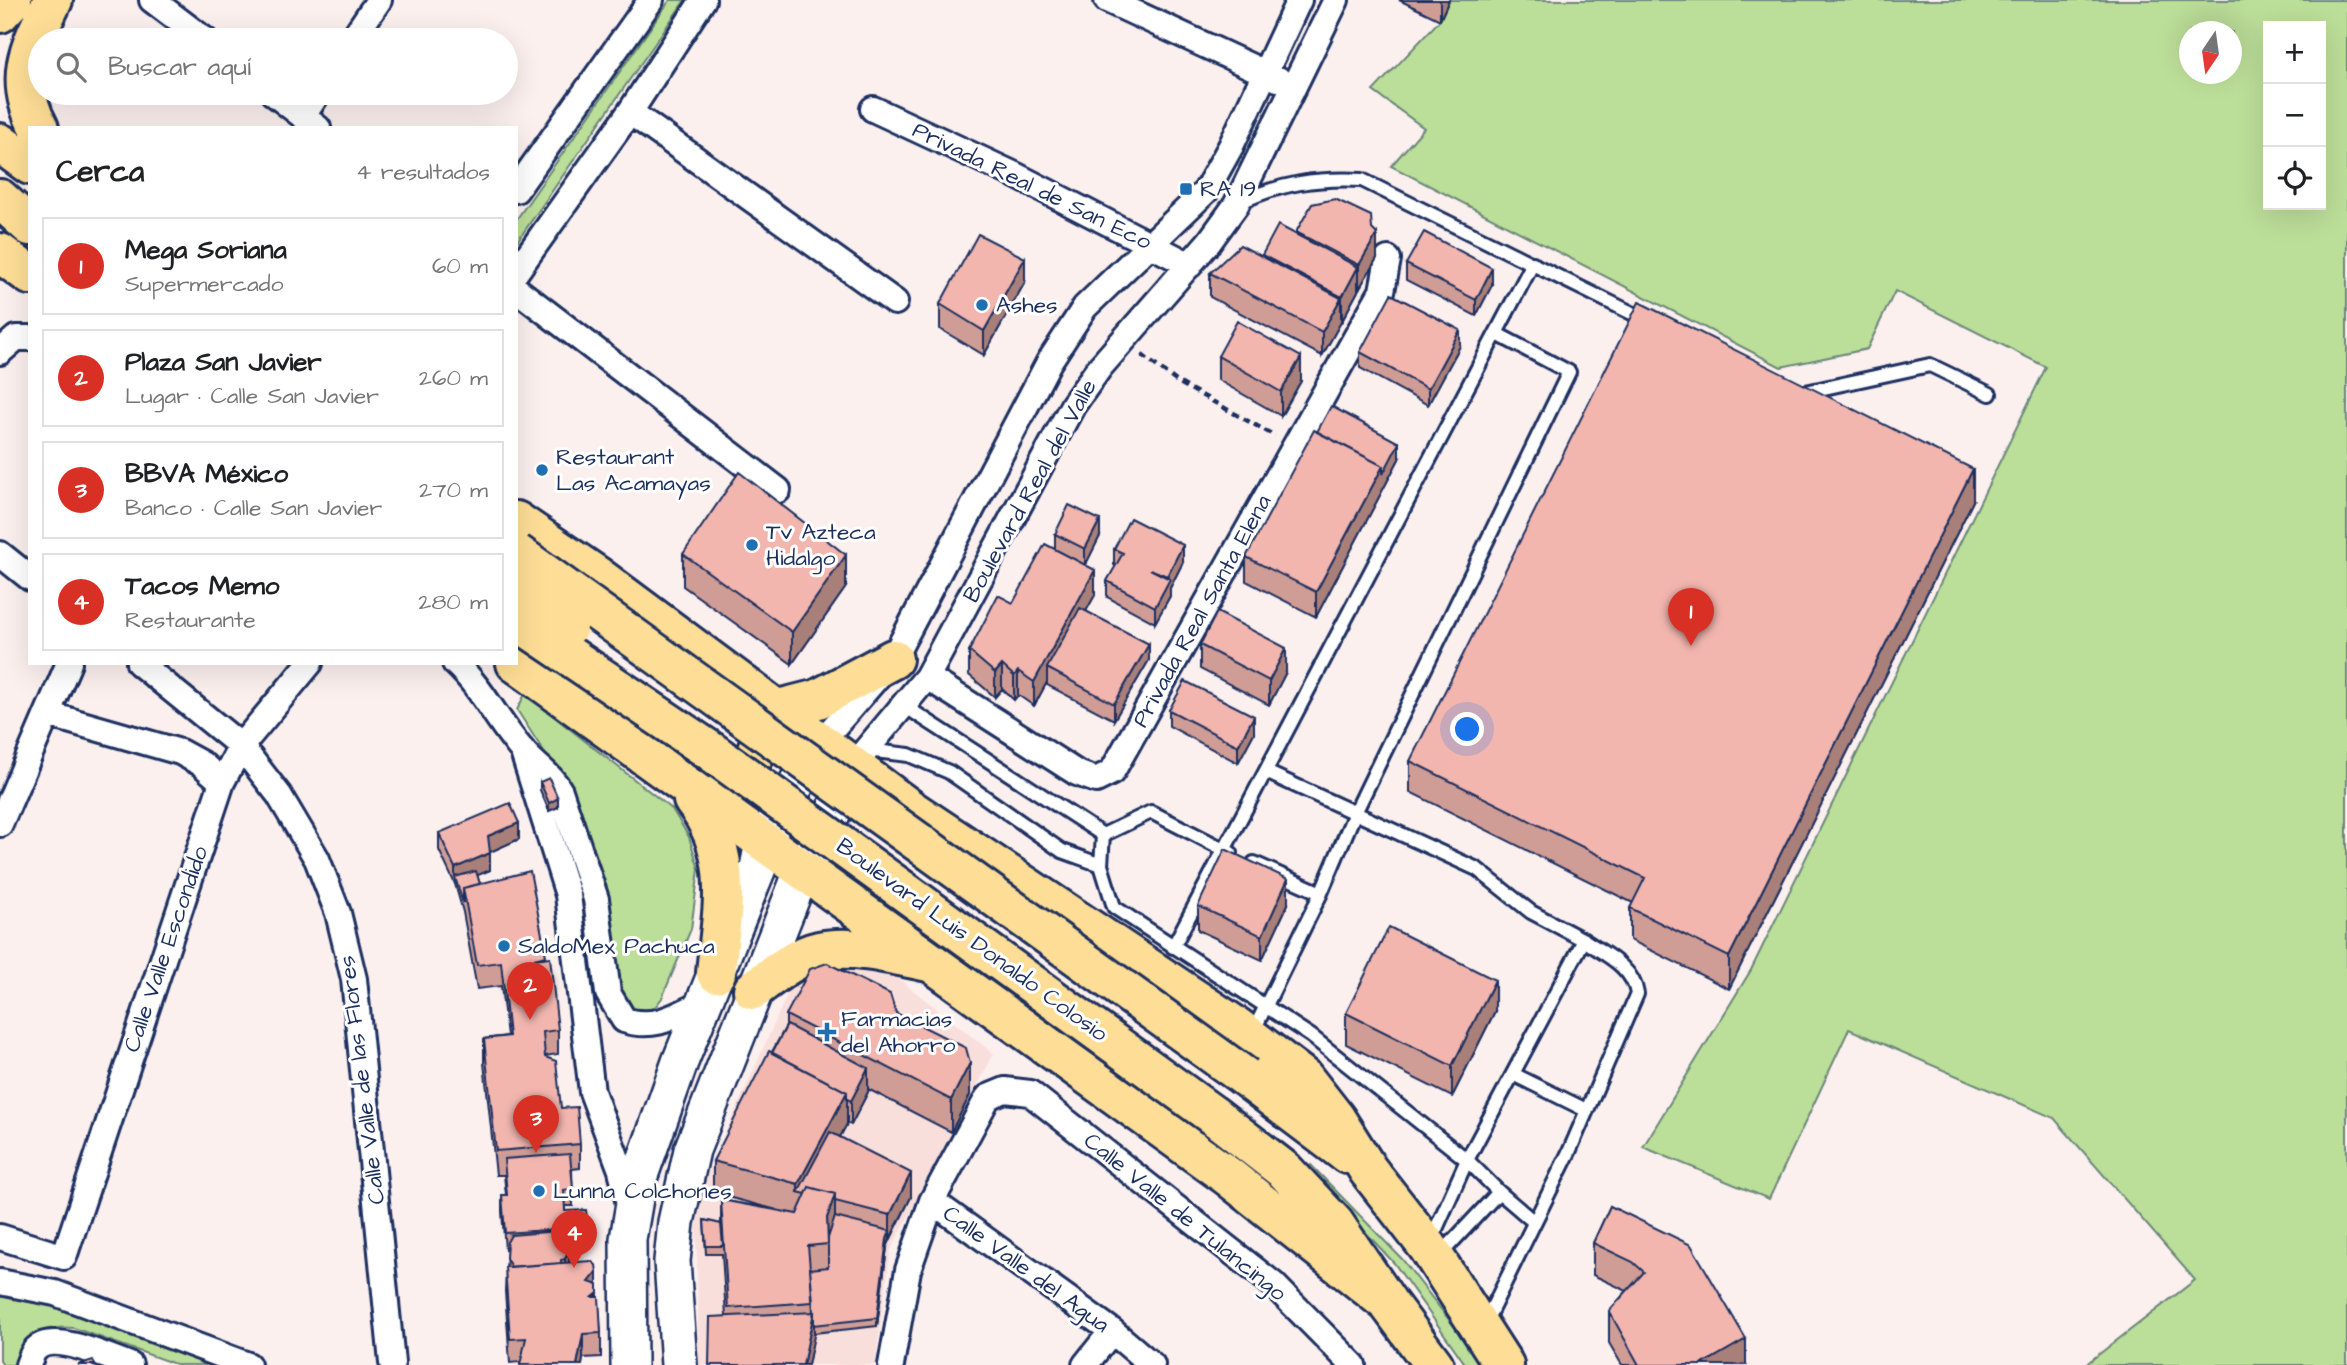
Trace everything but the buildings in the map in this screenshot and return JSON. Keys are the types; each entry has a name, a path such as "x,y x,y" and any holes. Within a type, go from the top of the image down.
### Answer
{"main road":[{"path":"0,13 12,0"},
{"path":"28,100 25,91 25,66 16,42 52,0"},
{"path":"30,105 37,126"},
{"path":"0,143 28,164"},
{"path":"0,253 28,274"},
{"path":"0,274 28,283"},
{"name":"Boulevard Luis Donaldo Colosio","path":"518,522 597,576 910,809 1259,1022 1336,1119 1368,1170 1432,1253 1504,1365"},
{"name":"Boulevard Luis Donaldo Colosio","path":"518,554 851,766 1245,1077 1368,1170"},
{"path":"518,588 696,719 782,776 851,766"},
{"name":"Boulevard Luis Donaldo Colosio","path":"518,621 712,752 1214,1116 1285,1171 1334,1223 1434,1365"},
{"path":"710,988 724,867 718,842 694,793 730,788 751,765 763,739 772,708 818,699 893,659"},
{"name":"Boulevard Luis Donaldo Colosio","path":"518,664 694,793 939,965 1229,1177 1388,1303"},
{"path":"629,1365 627,1266 631,1212 647,1152 758,868 763,842 820,743"},
{"path":"679,1365 672,1261 680,1198 692,1150 803,869 851,766"},
{"path":"851,903 858,876 870,850 888,827 910,809"},
{"path":"753,990 781,970 818,951 874,953 939,965"}],"street":[{"path":"152,0 189,28"},
{"path":"360,28 379,0"},
{"path":"518,187 651,0"},
{"path":"518,269 630,112 704,0"},
{"path":"1107,0 1295,87"},
{"name":"Boulevard Real del Valle","path":"820,743 893,659 1049,362 1085,307 1149,243 1173,226 1206,191 1300,0"},
{"name":"Boulevard Real del Valle","path":"851,766 927,677 1073,405 1123,340 1190,265 1236,205 1336,0"},
{"path":"288,105 310,122 315,105"},
{"name":"Privada Real de San Eco","path":"873,109 1190,265"},
{"path":"630,112 895,302"},
{"path":"1206,191 1236,205"},
{"name":"Privada Real Santa Elena","path":"927,677 1077,773 1096,780 1112,772 1382,290 1388,259"},
{"path":"518,291 778,490"},
{"path":"0,554 28,576"},
{"path":"0,824 68,665"},
{"name":"Calle Valle de las Flores","path":"141,665 241,746 279,795 317,859 338,913 354,978 393,1363"},
{"name":"Calle Valle Escondido","path":"0,1237 64,1257 222,782 241,746 308,665"},
{"path":"457,665 494,708 523,752 532,789 560,823 593,888 608,993 624,1020 641,1026 659,1024 710,988"},
{"path":"47,714 180,752 202,764 222,782"},
{"path":"560,823 592,1066 593,1092 621,1170 631,1212"},
{"path":"568,895 593,888"},
{"path":"592,1066 603,1037 624,1020"},
{"name":"Calle Valle de Tulancingo","path":"932,1201 988,1097 1005,1090 1030,1093 1273,1284 1353,1365"},
{"path":"891,1365 908,1270 932,1201"},
{"name":"Calle Valle del Agua","path":"932,1201 1112,1331 1152,1365"},
{"path":"0,1282 55,1293 248,1365"},
{"path":"1085,1365 1112,1331"},
{"path":"28,1365 34,1350 43,1344 61,1343 130,1365"}],"lane":[{"path":"1236,205 1290,183 1325,178 1362,180 1658,325"},
{"path":"1173,947 1533,263"},
{"path":"1259,1022 1321,893 1354,815 1569,372 1497,334"},
{"path":"1783,388 1795,394 1930,365 1990,394"},
{"path":"903,705 1103,835"},
{"path":"851,766 909,755 949,772 1062,851 1101,865"},
{"path":"1266,772 1354,815 1477,869 1531,912 1584,940 1622,966 1635,979 1637,994 1586,1110 1481,1329"},
{"path":"1103,835 1151,812 1224,850 1321,893"},
{"path":"1103,835 1101,865 1114,907 1173,947 1259,1022 1311,1036 1467,1160 1534,1222"},
{"path":"1432,1253 1467,1160 1584,940"},
{"path":"1513,1074 1586,1110"},
{"path":"1432,1253 1499,1192"}],"path":[{"path":"1123,340 1176,381 1294,446"}],"shaded area":[{"path":"854,962 894,975 994,1054 891,1250 875,1365 699,1365 696,1213 703,1184 792,983 821,963"}],"green space":[{"path":"670,0 685,0 518,240 518,217"},
{"path":"1449,0 2347,0 2347,1365 2085,1365 2195,1280 2054,1118 1849,1029 1769,1199 1643,1147 1751,970 2046,367 1895,291 1867,349 1781,367 1391,166 1424,128 1373,91 1440,20"},
{"path":"525,694 672,809 689,837 699,869 691,929 662,998 652,1011 637,1016 620,1003 569,791 517,710"},
{"path":"1311,1165 1402,1259 1484,1365 1466,1365 1394,1263 1307,1169"},
{"path":"0,1293 53,1306 215,1365 178,1365 74,1328 63,1327 36,1334 23,1346 15,1365 3,1365 0,1361"}],"place":[{"name":"RA 19","path":"1186,189"},
{"name":"Ashes","path":"982,305"},
{"name":"Restaurant Las Acamayas","path":"542,470"},
{"name":"Tv Azteca Hidalgo","path":"752,545"},
{"name":"Mega Soriana","path":"1691,646"},
{"name":"SaldoMex Pachuca","path":"504,946"},
{"name":"Plaza San Javier","path":"530,1020"},
{"name":"Farmacias del Ahorro","path":"827,1032"},
{"name":"BBVA México","path":"536,1153"},
{"name":"Lunna Colchones","path":"539,1191"},
{"name":"Tacos Memo","path":"574,1268"}]}
